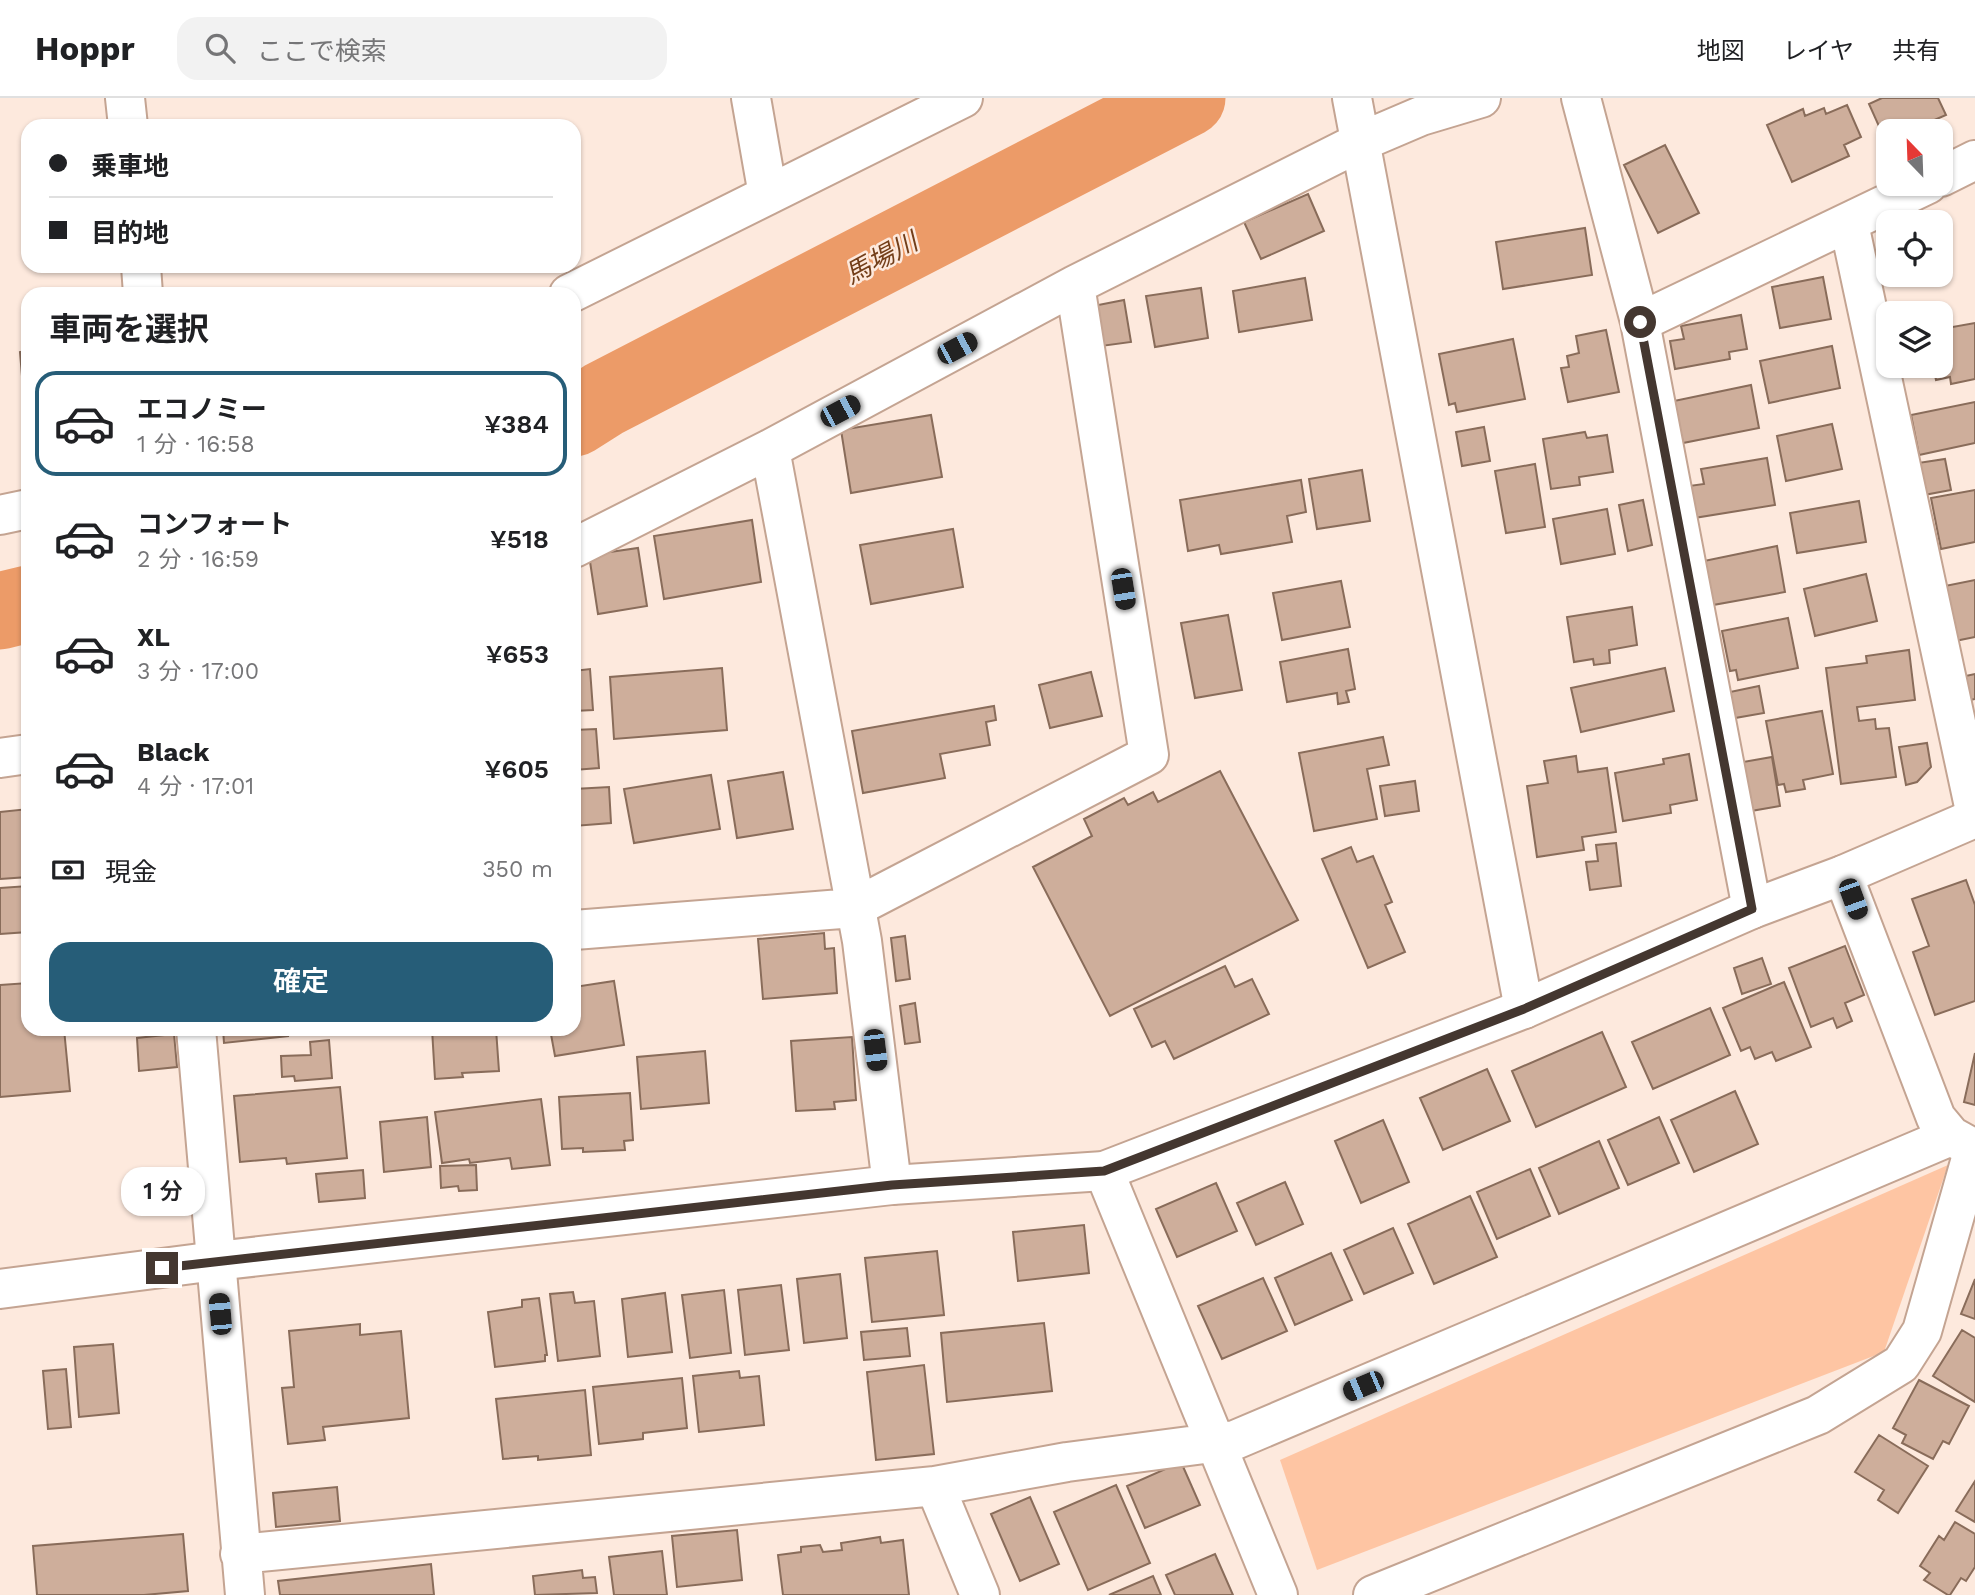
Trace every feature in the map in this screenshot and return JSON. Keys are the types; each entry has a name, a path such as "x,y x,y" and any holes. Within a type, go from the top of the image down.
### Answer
{"street":[{"path":"125,98 127,119"},
{"path":"751,98 768,195"},
{"path":"581,288 963,98"},
{"path":"581,544 769,449 1075,285 1360,142 1421,116 1481,98"},
{"path":"1581,98 1640,322 1752,909"},
{"path":"1353,101 1524,1009"},
{"path":"1953,171 1975,160"},
{"path":"1640,322 1904,196"},
{"path":"1849,224 1975,811"},
{"path":"581,929 854,908 1149,755 1075,285"},
{"path":"769,449 862,941 892,1185"},
{"path":"0,514 21,510"},
{"path":"0,758 21,755"},
{"path":"0,1289 216,1261 892,1185 1104,1171 1524,1009 1752,909 1975,818"},
{"path":"1843,874 1936,1118 1967,1144"},
{"path":"197,1036 245,1595"},
{"path":"240,1554 935,1486 1067,1462 1235,1440 1967,1144"},
{"path":"1373,1595 1818,1415 1901,1364 1922,1331 1967,1144"},
{"path":"1104,1171 1278,1595"},
{"path":"935,1486 980,1595"}],"shaded area":[{"path":"1948,1165 1884,1352 1317,1570 1280,1460"}],"building":[{"path":"1882,98 1938,98 1946,115 1937,119 1876,120 1869,104"},
{"path":"1847,105 1861,137 1844,145 1849,156 1792,182 1767,125 1803,109 1805,116 1824,108 1826,114"},
{"path":"1665,145 1699,213 1658,233 1624,165"},
{"path":"1308,194 1324,231 1261,259 1244,222"},
{"path":"1585,228 1592,275 1503,289 1496,242"},
{"path":"1823,277 1831,319 1780,328 1772,287"},
{"path":"1305,278 1312,320 1239,332 1233,291"},
{"path":"1201,288 1208,338 1155,347 1146,296"},
{"path":"1124,300 1131,342 1094,347 1088,307"},
{"path":"1741,315 1747,349 1729,352 1730,359 1675,369 1670,341 1684,339 1681,326"},
{"path":"1975,323 1975,379 1951,384 1953,327"},
{"path":"1606,330 1619,392 1568,402 1561,368 1569,367 1567,356 1579,353 1576,336"},
{"path":"1513,339 1525,399 1457,412 1455,403 1449,405 1439,354"},
{"path":"1832,346 1840,388 1769,403 1760,361"},
{"path":"1751,385 1759,428 1683,443 1674,401"},
{"path":"1975,402 1975,443 1919,455 1911,415"},
{"path":"931,415 942,477 851,493 841,430"},
{"path":"1832,424 1842,469 1786,481 1777,436"},
{"path":"1484,427 1490,461 1462,466 1456,432"},
{"path":"1585,432 1587,438 1607,435 1613,472 1579,477 1580,485 1551,489 1543,439"},
{"path":"1767,458 1775,505 1694,518 1689,486 1704,484 1701,469"},
{"path":"1945,459 1951,490 1924,495 1918,463"},
{"path":"1535,464 1545,527 1506,533 1495,471"},
{"path":"1362,470 1370,521 1317,529 1309,479"},
{"path":"1301,480 1306,512 1287,516 1292,542 1221,554 1219,545 1188,551 1180,500"},
{"path":"1975,490 1975,542 1941,549 1931,498"},
{"path":"1643,500 1652,545 1628,551 1619,505"},
{"path":"1859,501 1866,542 1797,553 1790,513"},
{"path":"1607,509 1615,554 1561,564 1553,519"},
{"path":"752,520 761,582 664,599 654,536"},
{"path":"953,529 963,587 871,604 860,545"},
{"path":"1777,546 1785,592 1713,605 1704,561"},
{"path":"638,548 647,606 598,614 589,555"},
{"path":"1866,574 1877,621 1815,636 1804,589"},
{"path":"1975,580 1975,637 1955,641 1945,586"},
{"path":"1341,581 1350,627 1282,640 1273,593"},
{"path":"1632,607 1637,645 1609,650 1610,663 1594,665 1593,659 1574,662 1567,617"},
{"path":"1228,615 1242,690 1195,698 1181,623"},
{"path":"1788,618 1798,668 1738,680 1736,670 1730,671 1722,631"},
{"path":"1348,649 1355,689 1346,691 1349,702 1338,704 1337,693 1287,702 1280,662"},
{"path":"1909,650 1915,700 1857,707 1859,721 1875,719 1876,729 1889,728 1896,777 1841,784 1826,668 1867,663 1866,656"},
{"path":"722,668 727,730 614,739 610,677"},
{"path":"1665,668 1674,711 1581,732 1571,688"},
{"path":"590,669 593,710 581,711 581,670"},
{"path":"1091,672 1102,716 1050,728 1039,685"},
{"path":"1975,674 1975,699 1965,701 1961,677"},
{"path":"1759,686 1764,713 1735,718 1730,692"},
{"path":"994,706 996,720 986,722 990,745 940,754 945,778 863,793 852,731"},
{"path":"1822,711 1833,774 1803,780 1805,789 1786,792 1784,784 1778,785 1766,721"},
{"path":"596,729 599,768 581,769 581,730"},
{"path":"1383,737 1389,765 1367,769 1377,819 1314,831 1299,753"},
{"path":"1927,743 1931,767 1917,782 1906,785 1899,747"},
{"path":"1689,754 1697,800 1670,805 1671,813 1623,821 1615,773 1664,764 1663,759"},
{"path":"1576,756 1578,772 1607,768 1616,832 1582,837 1584,850 1537,857 1527,786 1548,783 1544,761"},
{"path":"1772,757 1780,806 1751,811 1743,762"},
{"path":"1220,771 1298,920 1110,1016 1033,867 1092,836 1084,819 1124,798 1128,805 1153,792 1158,802"},
{"path":"783,772 793,829 737,838 728,781"},
{"path":"711,775 720,829 634,843 624,789"},
{"path":"1415,781 1419,811 1385,816 1380,786"},
{"path":"609,787 611,823 581,825 581,789"},
{"path":"21,810 21,878 0,879 0,812"},
{"path":"1616,843 1621,886 1590,890 1586,862 1598,861 1596,845"},
{"path":"1351,847 1357,862 1373,856 1392,902 1385,905 1405,952 1368,968 1322,859"},
{"path":"1966,880 1975,905 1975,1001 1935,1015 1913,952 1929,946 1912,899"},
{"path":"21,886 21,932 0,934 0,888"},
{"path":"824,933 825,949 834,948 837,993 763,999 758,939"},
{"path":"905,936 910,979 896,981 891,938"},
{"path":"1845,946 1864,995 1845,1003 1852,1021 1837,1028 1833,1018 1811,1027 1789,968"},
{"path":"1762,958 1771,984 1742,994 1734,968"},
{"path":"1225,966 1235,987 1252,979 1269,1014 1174,1059 1165,1041 1152,1047 1134,1009"},
{"path":"614,981 624,1045 555,1056 551,1036 581,1036 581,986"},
{"path":"1784,982 1811,1047 1776,1061 1772,1052 1755,1059 1750,1047 1741,1051 1723,1008"},
{"path":"21,984 21,1036 65,1036 70,1091 0,1097 0,985"},
{"path":"915,1003 920,1042 905,1044 900,1006"},
{"path":"1710,1008 1730,1055 1653,1089 1632,1042"},
{"path":"1602,1032 1626,1087 1536,1127 1512,1071"},
{"path":"174,1036 177,1067 139,1071 137,1038"},
{"path":"224,1036 288,1036 224,1043"},
{"path":"432,1036 496,1036 499,1071 462,1073 463,1077 435,1079"},
{"path":"852,1037 856,1100 834,1102 835,1109 796,1111 791,1041"},
{"path":"329,1040 332,1078 295,1081 294,1076 282,1077 281,1056 311,1055 310,1042"},
{"path":"705,1051 709,1103 641,1109 637,1057"},
{"path":"1975,1053 1975,1105 1964,1102"},
{"path":"1487,1069 1510,1121 1443,1150 1420,1098"},
{"path":"340,1087 347,1158 287,1164 286,1158 240,1162 234,1096"},
{"path":"1735,1091 1758,1144 1694,1172 1671,1120"},
{"path":"630,1093 633,1140 624,1141 625,1150 583,1152 583,1148 562,1149 559,1097"},
{"path":"541,1099 550,1165 512,1169 510,1158 442,1163 435,1112"},
{"path":"427,1117 431,1167 384,1172 380,1122"},
{"path":"1659,1117 1679,1163 1628,1185 1608,1140"},
{"path":"1383,1120 1409,1182 1361,1203 1335,1141"},
{"path":"1599,1141 1619,1188 1559,1214 1539,1168"},
{"path":"476,1165 477,1190 459,1191 458,1186 441,1188 440,1166"},
{"path":"1530,1169 1550,1216 1497,1239 1477,1192"},
{"path":"363,1170 365,1198 319,1202 316,1174"},
{"path":"1285,1182 1303,1224 1256,1245 1237,1203"},
{"path":"1216,1183 1237,1231 1177,1257 1156,1209"},
{"path":"1470,1196 1497,1257 1434,1284 1408,1224"},
{"path":"1084,1225 1089,1273 1018,1281 1013,1232"},
{"path":"1393,1228 1413,1273 1364,1294 1344,1250"},
{"path":"937,1251 944,1315 872,1322 865,1258"},
{"path":"1331,1253 1352,1300 1295,1325 1275,1278"},
{"path":"840,1274 847,1338 804,1343 797,1279"},
{"path":"1263,1278 1287,1331 1222,1359 1198,1306"},
{"path":"1975,1279 1975,1319 1961,1314"},
{"path":"781,1285 789,1350 745,1355 738,1290"},
{"path":"724,1290 731,1353 690,1358 682,1295"},
{"path":"573,1292 575,1303 594,1301 600,1356 558,1361 550,1294"},
{"path":"665,1293 672,1352 628,1357 622,1299"},
{"path":"539,1298 547,1355 545,1361 495,1367 488,1312 522,1307 522,1300"},
{"path":"1044,1323 1052,1391 947,1402 941,1333"},
{"path":"360,1324 360,1335 401,1331 409,1418 323,1427 325,1440 288,1444 282,1388 294,1387 289,1331"},
{"path":"907,1328 910,1356 864,1360 861,1332"},
{"path":"1962,1330 1975,1338 1975,1402 1933,1376"},
{"path":"113,1344 119,1413 79,1417 74,1347"},
{"path":"924,1365 934,1454 876,1460 867,1372"},
{"path":"66,1369 71,1427 48,1429 43,1371"},
{"path":"739,1371 740,1378 759,1376 764,1425 699,1432 693,1376"},
{"path":"682,1378 687,1428 643,1433 643,1439 599,1444 593,1387"},
{"path":"1919,1380 1969,1406 1949,1444 1943,1441 1933,1459 1902,1443 1906,1435 1893,1428"},
{"path":"585,1390 591,1455 538,1460 538,1456 503,1459 496,1399"},
{"path":"1879,1435 1928,1466 1898,1513 1878,1500 1884,1490 1855,1472"},
{"path":"1181,1462 1200,1505 1145,1528 1127,1486"},
{"path":"1975,1481 1975,1522 1956,1511"},
{"path":"1116,1485 1150,1563 1088,1590 1054,1512"},
{"path":"337,1487 340,1521 276,1527 273,1493"},
{"path":"1030,1497 1059,1564 1020,1581 991,1514"},
{"path":"1955,1522 1975,1534 1975,1567 1966,1581 1961,1578 1948,1595 1924,1580 1930,1573 1920,1566 1939,1536 1944,1540"},
{"path":"737,1530 742,1580 677,1587 672,1536"},
{"path":"183,1534 188,1591 144,1595 37,1595 33,1546"},
{"path":"880,1537 881,1543 903,1540 909,1595 783,1595 778,1555 801,1552 801,1547 820,1545 823,1552 842,1550 841,1543"},
{"path":"662,1551 667,1595 614,1595 609,1557"},
{"path":"1215,1554 1233,1595 1175,1595 1166,1575"},
{"path":"431,1564 434,1595 280,1595 278,1581"},
{"path":"582,1570 583,1578 595,1577 597,1593 535,1595 533,1576"},
{"path":"1153,1576 1161,1595 1109,1595"}],"waterway":[{"name":"馬場川","path":"581,414 604,399 1187,98"},
{"name":"馬場川","path":"0,611 21,606"}],"route":[{"path":"162,1268 892,1185 1104,1171 1524,1009 1752,909 1640,322"}]}
